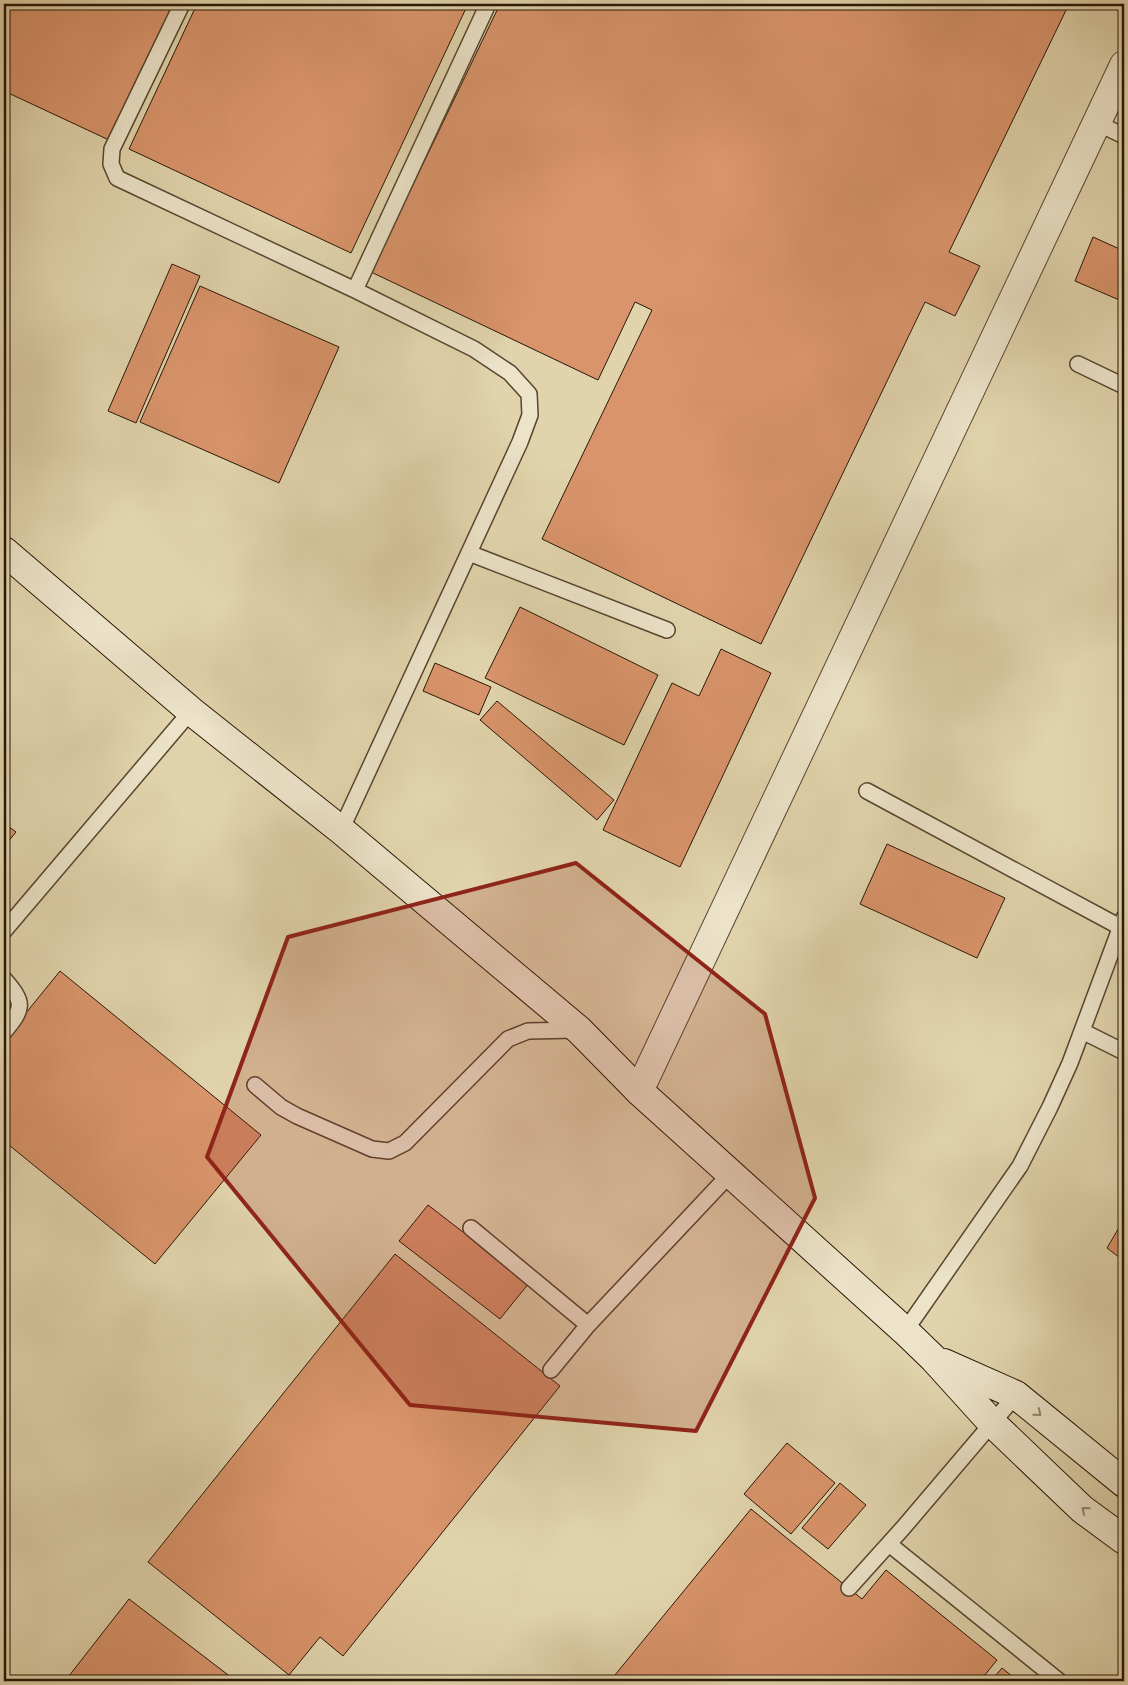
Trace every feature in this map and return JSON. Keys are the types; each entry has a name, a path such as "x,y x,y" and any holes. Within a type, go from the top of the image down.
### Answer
{"street":[{"path":"639,1091 1124,65"},
{"path":"4,552 191,711 342,830 579,1030 639,1091 905,1331 934,1359 992,1423 1082,1509 1124,1540"},
{"path":"934,1359 1016,1395 1124,1483"}],"lane":[{"path":"182,4 112,149 111,164 117,178 474,348 510,373 530,394 530,414 520,442 342,830"},
{"path":"355,290 488,4"},
{"path":"1097,123 1124,136"},
{"path":"1078,364 1124,386"},
{"path":"469,553 667,630"},
{"path":"4,931 191,711"},
{"path":"867,791 1122,922 1082,1031 1050,1107 1020,1166 905,1331"},
{"path":"4,979 19,998 20,1009 15,1019 4,1032"},
{"path":"255,1085 281,1107 297,1116 372,1149 389,1151 405,1143 508,1039 528,1032 579,1030"},
{"path":"1082,1031 1124,1052"},
{"path":"551,1370 588,1326 731,1174"},
{"path":"471,1228 588,1326"},
{"path":"849,1588 1016,1395"},
{"path":"889,1544 1059,1681"}],"highlighted area":[{"path":"576,863 765,1014 815,1198 696,1431 410,1405 207,1157 288,937"}],"building":[{"path":"4,4 173,4 109,140 4,91"},
{"path":"197,4 468,4 351,253 129,149"},
{"path":"500,4 1069,4 949,252 980,266 955,316 925,302 761,644 542,539 652,310 635,302 598,380 371,272"},
{"path":"1093,237 1124,251 1124,302 1075,281"},
{"path":"172,264 200,276 136,423 108,411"},
{"path":"200,286 339,347 279,483 140,422"},
{"path":"520,607 658,675 624,745 485,678"},
{"path":"721,649 771,673 680,867 603,830 672,683 699,696"},
{"path":"435,663 491,687 479,715 423,691"},
{"path":"497,701 614,800 597,820 480,720"},
{"path":"4,823 16,832 4,847"},
{"path":"887,844 1005,898 977,958 860,904"},
{"path":"60,971 261,1135 155,1264 4,1141 4,1040"},
{"path":"428,1205 529,1283 500,1319 399,1241"},
{"path":"1124,1219 1124,1261 1107,1248"},
{"path":"395,1254 560,1386 343,1656 320,1637 289,1675 148,1562"},
{"path":"787,1443 835,1483 791,1534 744,1494"},
{"path":"840,1483 866,1505 828,1549 802,1528"},
{"path":"751,1509 862,1599 886,1570 997,1660 980,1681 610,1681"},
{"path":"129,1599 236,1681 65,1681"},
{"path":"1002,1668 1018,1681 991,1681"}]}
